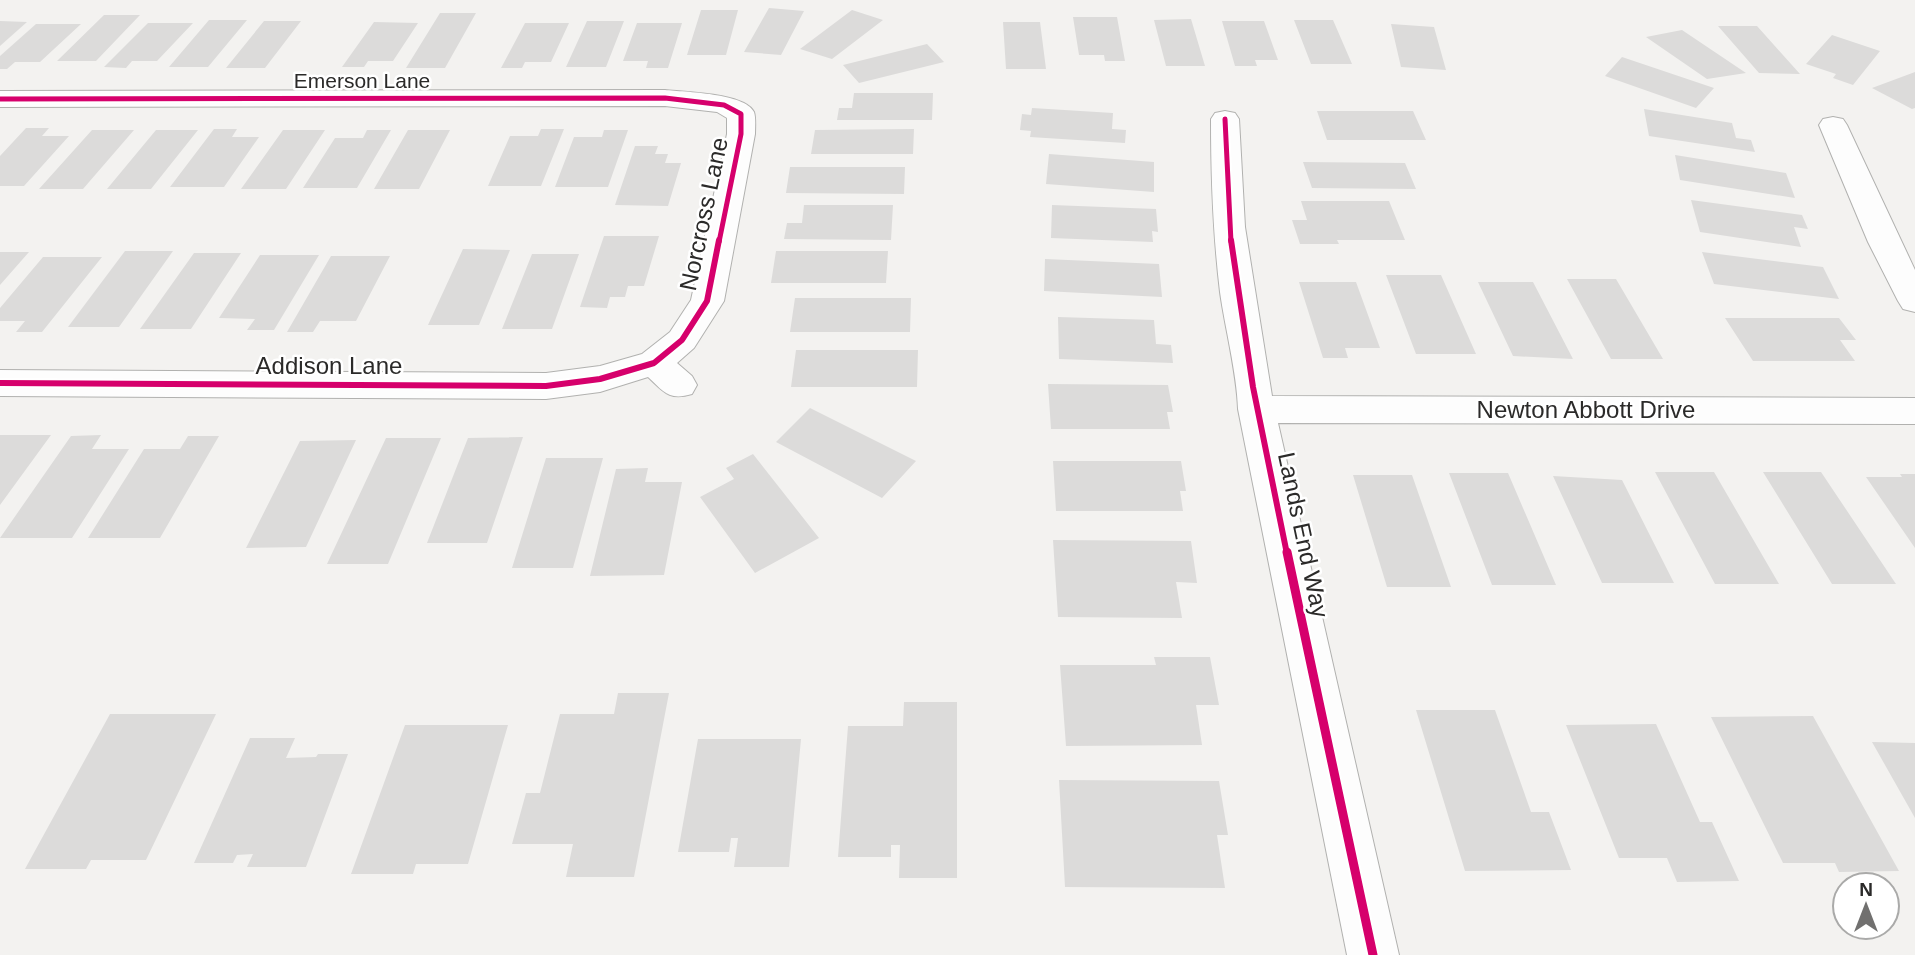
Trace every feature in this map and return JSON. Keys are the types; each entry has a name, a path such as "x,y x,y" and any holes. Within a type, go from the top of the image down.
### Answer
{"street":[{"name":"Emerson Lane","path":"0,99 736,98"},
{"name":"Norcross Lane","path":"667,374 682,340 707,301 741,134 741,114 736,98"},
{"name":"Lands End Way","path":"1225,118 1224,179 1233,271 1256,409 1373,955"},
{"path":"1833,125 1884,242 1915,300"},
{"name":"Addison Lane","path":"0,383 546,386 667,374"},
{"name":"Newton Abbott Drive","path":"1256,409 1915,411"}],"building":[{"path":"769,8 804,11 781,55 744,52"},
{"path":"701,10 738,10 726,55 687,55"},
{"path":"852,10 883,20 832,59 800,49"},
{"path":"440,13 476,13 445,68 406,68"},
{"path":"104,15 140,15 96,61 57,61"},
{"path":"1073,17 1117,17 1125,61 1105,61 1104,55 1079,55"},
{"path":"1191,19 1205,66 1166,66 1154,20"},
{"path":"209,20 247,20 208,67 169,67"},
{"path":"1294,20 1333,20 1352,64 1311,64"},
{"path":"0,21 27,22 0,46"},
{"path":"264,21 301,21 265,68 226,68"},
{"path":"587,21 624,21 606,67 566,67"},
{"path":"1222,21 1264,21 1278,60 1255,60 1257,66 1235,66"},
{"path":"374,22 418,23 393,61 368,61 364,67 342,67"},
{"path":"1003,22 1040,22 1046,69 1006,69"},
{"path":"148,23 193,23 157,61 132,61 126,68 104,67"},
{"path":"525,23 569,23 551,62 525,62 522,68 501,68"},
{"path":"637,23 682,23 668,68 646,68 648,61 623,61"},
{"path":"36,24 81,24 40,62 15,62 7,69 0,69 0,56"},
{"path":"1391,24 1434,27 1446,70 1401,67"},
{"path":"1718,26 1757,26 1800,74 1759,73"},
{"path":"1682,30 1746,73 1707,79 1646,37"},
{"path":"1832,35 1880,51 1853,85 1833,78 1836,74 1806,64"},
{"path":"927,44 944,62 859,83 843,65"},
{"path":"1622,57 1714,88 1696,108 1605,76"},
{"path":"1915,72 1915,108 1912,109 1872,88"},
{"path":"854,93 933,93 932,120 837,120 839,108 852,108"},
{"path":"1032,108 1113,113 1112,129 1126,130 1125,143 1030,137 1031,131 1020,130 1022,114 1031,115"},
{"path":"1644,109 1732,123 1736,138 1751,140 1755,152 1649,136"},
{"path":"1317,111 1413,111 1426,140 1327,140"},
{"path":"26,128 49,128 42,136 69,136 24,186 0,186 0,156"},
{"path":"214,129 237,129 232,137 259,137 224,187 170,187"},
{"path":"541,129 564,129 541,186 488,186 510,136 538,136"},
{"path":"914,129 913,154 811,154 815,130"},
{"path":"92,130 134,130 83,189 39,189"},
{"path":"156,130 198,130 151,189 107,189"},
{"path":"283,130 325,130 286,189 241,189"},
{"path":"367,130 391,130 357,188 303,188 335,138 363,138"},
{"path":"408,130 450,130 419,189 374,189"},
{"path":"604,130 628,130 608,187 555,187 574,137 602,137"},
{"path":"635,146 658,146 655,154 668,154 665,163 681,163 668,206 615,205"},
{"path":"1049,154 1154,162 1154,192 1046,184"},
{"path":"1675,155 1786,173 1795,198 1680,180"},
{"path":"1303,162 1405,163 1416,189 1312,188"},
{"path":"790,167 905,167 904,194 786,193"},
{"path":"1691,200 1802,215 1808,229 1794,227 1801,247 1700,232"},
{"path":"1301,201 1389,201 1405,240 1337,240 1339,244 1300,244 1292,220 1307,220"},
{"path":"804,205 893,205 891,240 784,239 787,223 802,223"},
{"path":"1052,205 1156,209 1158,232 1152,231 1153,242 1051,238"},
{"path":"604,236 659,236 644,286 628,286 625,297 610,297 607,308 580,307"},
{"path":"463,249 510,250 479,325 428,325"},
{"path":"125,251 173,251 119,327 68,327"},
{"path":"776,251 888,251 886,283 771,283"},
{"path":"0,252 29,252 0,285"},
{"path":"1702,252 1823,267 1839,299 1714,284"},
{"path":"194,253 241,253 191,329 140,329"},
{"path":"532,254 579,254 552,329 502,329"},
{"path":"260,255 319,255 274,330 247,330 255,319 219,318"},
{"path":"331,256 390,256 356,321 320,321 313,332 287,332"},
{"path":"43,257 102,257 42,332 16,332 25,321 0,321 0,308"},
{"path":"1045,259 1159,264 1162,297 1044,291"},
{"path":"1386,275 1441,275 1476,354 1416,354"},
{"path":"1567,279 1616,279 1663,359 1611,359"},
{"path":"1299,282 1356,282 1380,348 1345,348 1348,358 1323,358"},
{"path":"1478,282 1533,282 1573,359 1513,356"},
{"path":"795,298 911,298 910,332 790,332"},
{"path":"1058,317 1154,320 1156,344 1171,345 1173,363 1059,359"},
{"path":"1725,318 1839,318 1856,340 1840,340 1855,361 1753,361"},
{"path":"796,350 918,350 917,387 791,387"},
{"path":"1048,384 1168,385 1173,412 1167,412 1170,429 1051,429"},
{"path":"810,408 916,461 882,498 776,442"},
{"path":"0,435 51,435 0,505"},
{"path":"101,435 92,449 129,449 72,538 0,538 71,436"},
{"path":"188,436 219,436 160,538 88,538 144,449 180,449"},
{"path":"523,437 487,543 427,543 468,438"},
{"path":"386,438 441,438 388,564 327,564"},
{"path":"356,440 306,547 246,548 300,441"},
{"path":"753,454 819,538 755,573 700,497 734,479 726,468"},
{"path":"546,458 603,458 573,568 512,568"},
{"path":"1053,461 1181,461 1186,491 1180,491 1183,511 1056,511"},
{"path":"648,468 645,482 682,482 664,575 590,576 616,469"},
{"path":"1655,472 1714,472 1779,584 1715,584"},
{"path":"1763,472 1821,472 1896,584 1832,584"},
{"path":"1449,473 1508,473 1556,585 1492,585"},
{"path":"1900,474 1915,474 1915,548 1866,477 1902,477"},
{"path":"1353,475 1412,475 1451,587 1387,587"},
{"path":"1553,476 1622,480 1674,583 1602,583"},
{"path":"1053,540 1191,541 1197,583 1176,582 1182,618 1058,617"},
{"path":"1154,657 1210,657 1219,705 1196,705 1202,745 1066,746 1060,665 1156,665"},
{"path":"618,693 669,693 634,877 566,877 573,844 512,844 526,793 540,793 560,714 614,714"},
{"path":"904,702 957,702 957,878 899,878 900,845 891,845 891,857 838,857 848,726 903,726"},
{"path":"1416,710 1495,710 1531,812 1549,812 1571,870 1465,871"},
{"path":"110,714 216,714 146,860 91,860 86,869 25,869"},
{"path":"1813,716 1899,871 1839,871 1835,863 1783,863 1711,717"},
{"path":"1656,724 1700,822 1712,822 1739,881 1677,882 1667,858 1619,858 1566,725"},
{"path":"405,725 508,725 468,864 416,864 413,874 351,874"},
{"path":"250,738 295,738 286,758 348,754 306,867 247,867 253,854 237,855 233,863 194,863"},
{"path":"698,739 801,739 789,867 734,867 738,838 731,838 729,852 678,852"},
{"path":"1872,742 1915,743 1915,818"},
{"path":"1059,780 1219,781 1228,835 1217,835 1225,888 1065,887"}],"cycle path":[{"path":"0,99 665,98 724,105 741,114 741,134 707,301 682,340 654,363 600,379 546,386 0,383"},
{"path":"1225,119 1229,227 1243,334 1263,441 1373,955"}]}
